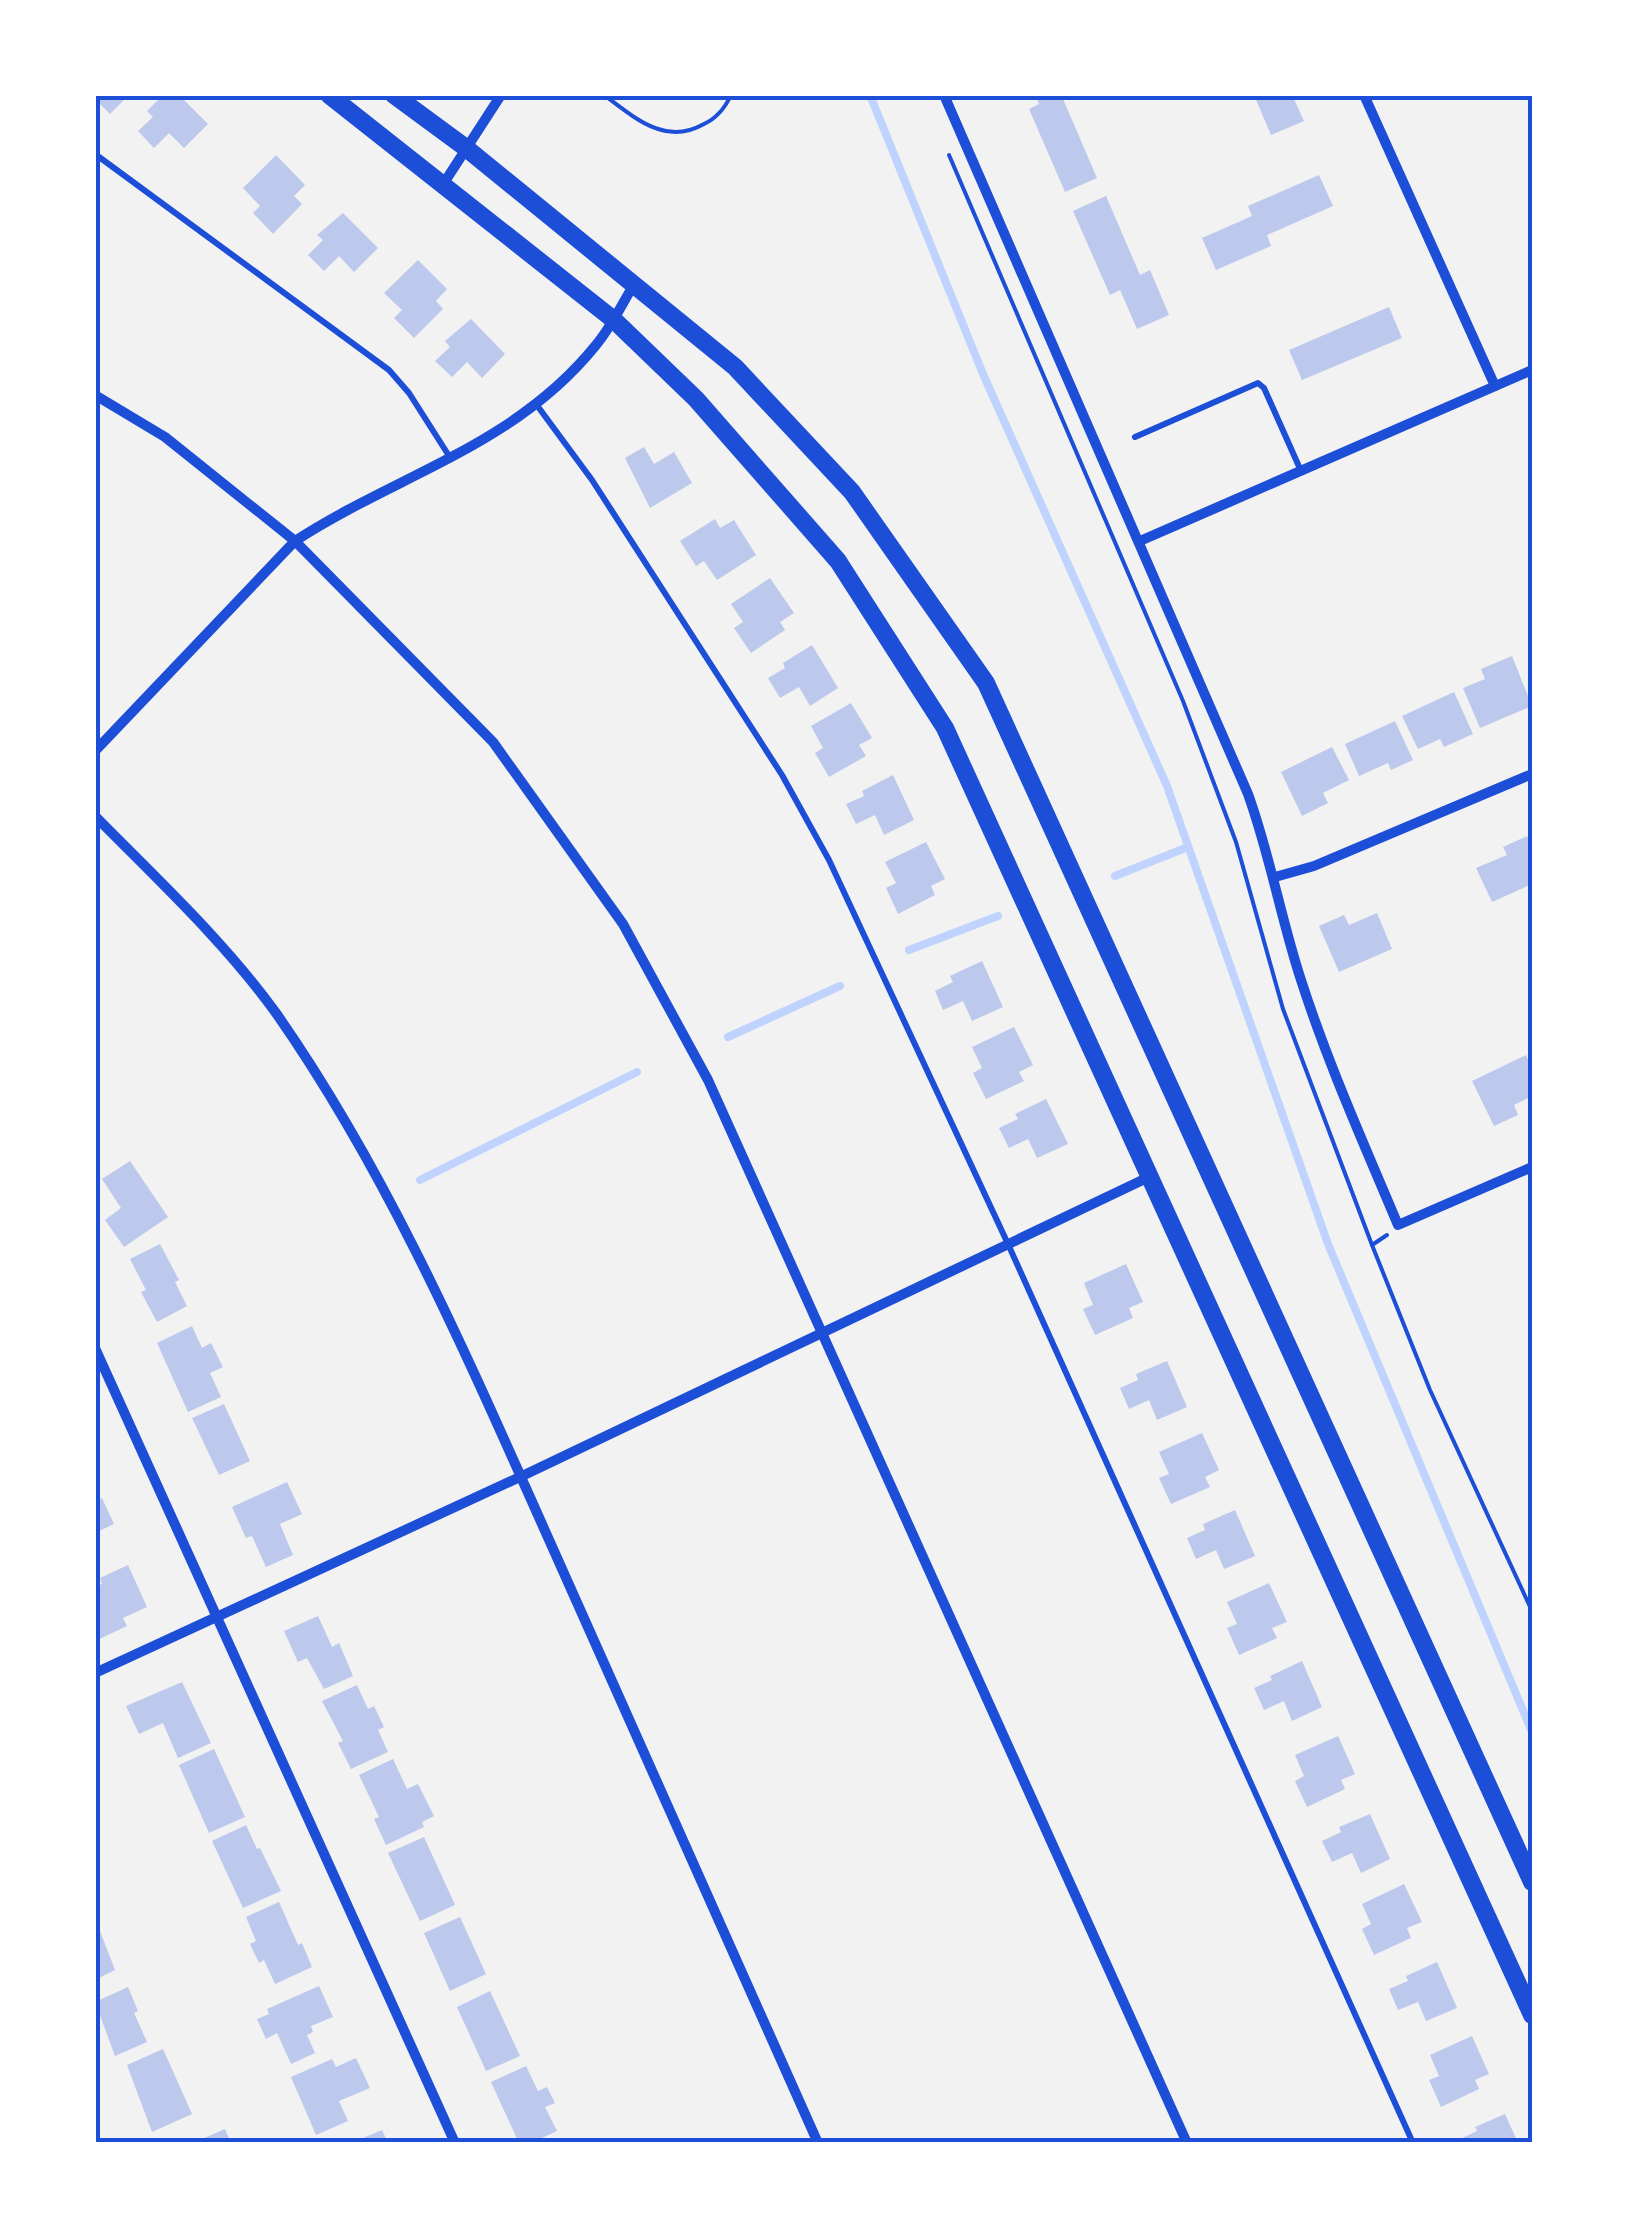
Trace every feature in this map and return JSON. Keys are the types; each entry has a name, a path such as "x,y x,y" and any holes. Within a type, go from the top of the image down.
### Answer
{"main road":[{"path":"329,95 614,320 696,399 838,562 945,728 1532,2015"},
{"path":"394,95 466,148 735,367 852,492 986,683 1532,1882"}],"street":[{"path":"442,186 501,95"},
{"path":"944,95 1248,794 1320,1034 1398,1225 1532,1166"},
{"path":"1364,95 1495,386"},
{"path":"95,751 295,541 330,518 452,459 510,425 596,346 633,286"},
{"path":"1140,541 1532,370"},
{"path":"95,395 165,437 295,541 493,742 623,924 708,1080 1187,2143"},
{"path":"1275,877 1314,866 1532,774"},
{"path":"95,816 230,955 274,1011 363,1150 415,1250 520,1476 818,2143"},
{"path":"95,1673 1152,1176"},
{"path":"95,1348 455,2143"}],"lane":[{"path":"95,154 389,370 409,392 452,459"},
{"path":"1135,437 1258,383 1264,388 1302,470"},
{"path":"536,404 592,480 807,816 1008,1244 1413,2143"}],"path":[{"path":"604,95 654,129 672,134 687,132 712,120 730,95"},
{"path":"947,150 1183,701 1236,842 1284,1009 1372,1245 1430,1390 1532,1611"}],"building":[{"path":"95,95 129,95 110,114"},
{"path":"168,95 179,95 208,124 184,148 169,133 154,148 138,131 153,117 147,111"},
{"path":"1035,95 1072,95 1063,99 1097,178 1065,192 1029,109 1039,104"},
{"path":"1254,95 1292,95 1304,121 1271,135"},
{"path":"276,155 305,185 294,196 302,204 273,234 253,213 260,206 243,188"},
{"path":"1319,175 1333,206 1267,235 1271,246 1216,270 1202,238 1252,216 1248,206"},
{"path":"1106,196 1140,275 1150,270 1169,315 1137,329 1120,290 1110,295 1073,211"},
{"path":"343,213 378,248 354,272 339,256 324,271 308,255 323,240 317,235"},
{"path":"418,260 447,289 436,301 443,309 414,338 394,318 402,310 384,293"},
{"path":"1389,307 1402,338 1302,380 1289,350"},
{"path":"471,319 505,354 482,378 467,362 452,377 435,361 450,347 445,341"},
{"path":"644,447 654,464 674,452 692,483 650,508 625,458"},
{"path":"715,519 720,528 734,520 756,555 717,580 704,561 696,566 680,541"},
{"path":"770,578 794,613 780,622 785,630 751,653 734,628 743,622 731,604"},
{"path":"812,645 838,688 810,706 799,687 780,698 768,678"},
{"path":"1512,656 1532,706 1480,728 1463,688 1485,679 1481,669"},
{"path":"1454,692 1473,734 1444,747 1440,739 1418,749 1402,716"},
{"path":"851,703 872,738 859,745 866,756 829,777 815,753 823,748 811,726"},
{"path":"1395,721 1413,760 1391,770 1388,763 1359,776 1345,744"},
{"path":"1332,747 1349,780 1323,793 1328,803 1302,816 1281,772"},
{"path":"893,775 914,820 884,835 875,815 856,824 846,804"},
{"path":"1527,836 1532,848 1532,884 1492,902 1476,868 1507,855 1503,847"},
{"path":"926,842 945,879 931,886 935,895 898,914 886,888 896,883 885,862"},
{"path":"1377,913 1392,949 1339,972 1319,926 1344,915 1349,925"},
{"path":"982,961 1003,1007 972,1021 963,1001 943,1010 935,991 953,982 950,976"},
{"path":"1014,1027 1033,1065 1019,1072 1024,1081 986,1099 973,1073 982,1068 972,1047"},
{"path":"1526,1055 1532,1069 1532,1096 1514,1105 1518,1115 1494,1126 1472,1081"},
{"path":"1046,1099 1068,1144 1037,1158 1028,1139 1009,1148 999,1128 1018,1119 1015,1114"},
{"path":"130,1161 168,1217 124,1247 105,1220 121,1208 102,1179"},
{"path":"160,1244 179,1280 175,1282 187,1306 157,1322 130,1259"},
{"path":"1126,1264 1143,1302 1129,1308 1133,1318 1095,1335 1083,1309 1093,1305 1084,1283"},
{"path":"192,1326 202,1348 211,1343 223,1367 210,1373 221,1397 188,1412 157,1343"},
{"path":"1167,1361 1187,1407 1157,1420 1149,1400 1129,1409 1120,1388 1138,1380 1136,1374"},
{"path":"224,1404 250,1461 219,1475 192,1418"},
{"path":"1202,1433 1219,1470 1205,1477 1210,1487 1171,1504 1159,1478 1169,1474 1159,1452"},
{"path":"287,1482 302,1514 280,1524 293,1555 266,1567 252,1536 246,1538 232,1507"},
{"path":"102,1498 114,1524 95,1533 95,1501"},
{"path":"1235,1510 1255,1556 1224,1569 1216,1550 1196,1559 1187,1538 1205,1530 1203,1524"},
{"path":"128,1565 147,1607 123,1618 127,1626 95,1641 95,1587 102,1584 100,1578"},
{"path":"1269,1583 1287,1622 1272,1628 1277,1638 1239,1655 1227,1628 1237,1624 1227,1602"},
{"path":"318,1616 332,1647 339,1643 353,1676 324,1689 307,1658 298,1662 284,1631"},
{"path":"1302,1661 1322,1707 1292,1721 1284,1701 1264,1710 1254,1688"},
{"path":"182,1682 211,1743 178,1758 163,1723 139,1734 126,1706"},
{"path":"357,1685 368,1709 374,1706 384,1727 378,1730 388,1752 351,1769 338,1743 343,1741 322,1701"},
{"path":"1338,1736 1355,1774 1341,1780 1345,1789 1307,1807 1295,1781 1304,1776 1295,1755"},
{"path":"214,1749 245,1817 209,1833 179,1765"},
{"path":"393,1759 407,1789 418,1784 434,1816 422,1822 424,1827 386,1845 374,1819 379,1817 359,1775"},
{"path":"1370,1814 1390,1859 1361,1873 1352,1853 1332,1862 1322,1841 1341,1832 1339,1827"},
{"path":"246,1825 281,1891 243,1908 212,1841"},
{"path":"424,1837 455,1905 420,1921 388,1853"},
{"path":"1404,1884 1422,1922 1407,1928 1411,1938 1374,1955 1362,1929 1371,1924 1362,1904"},
{"path":"279,1902 312,1967 275,1984 264,1960 259,1963 250,1944 256,1941 246,1917"},
{"path":"460,1917 486,1974 450,1991 424,1933"},
{"path":"95,1918 115,1970 95,1980"},
{"path":"1437,1962 1457,2008 1426,2021 1418,2002 1398,2010 1389,1989"},
{"path":"319,1986 333,2017 311,2026 313,2032 307,2035 315,2053 291,2064 277,2033 266,2039 257,2019 269,2014 267,2009"},
{"path":"128,1987 147,2042 115,2056 95,2002"},
{"path":"490,1991 520,2056 486,2071 457,2007"},
{"path":"1472,2036 1489,2074 1475,2080 1479,2089 1441,2107 1429,2080 1439,2076 1430,2055"},
{"path":"163,2049 192,2114 152,2132 127,2065"},
{"path":"356,2058 370,2088 339,2101 348,2121 316,2135 291,2077 332,2059 336,2067"},
{"path":"526,2066 538,2091 547,2087 555,2103 545,2107 557,2131 531,2143 519,2143 491,2082"},
{"path":"1505,2114 1518,2143 1452,2143 1477,2131 1475,2127"},
{"path":"225,2129 231,2143 193,2143"},
{"path":"382,2130 388,2143 351,2143"}],"waterway":[{"path":"870,95 983,374 1167,786 1328,1244 1532,1732"},
{"path":"1115,876 1188,847"},
{"path":"909,950 998,916"},
{"path":"728,1037 840,986"},
{"path":"420,1180 637,1072"}]}
